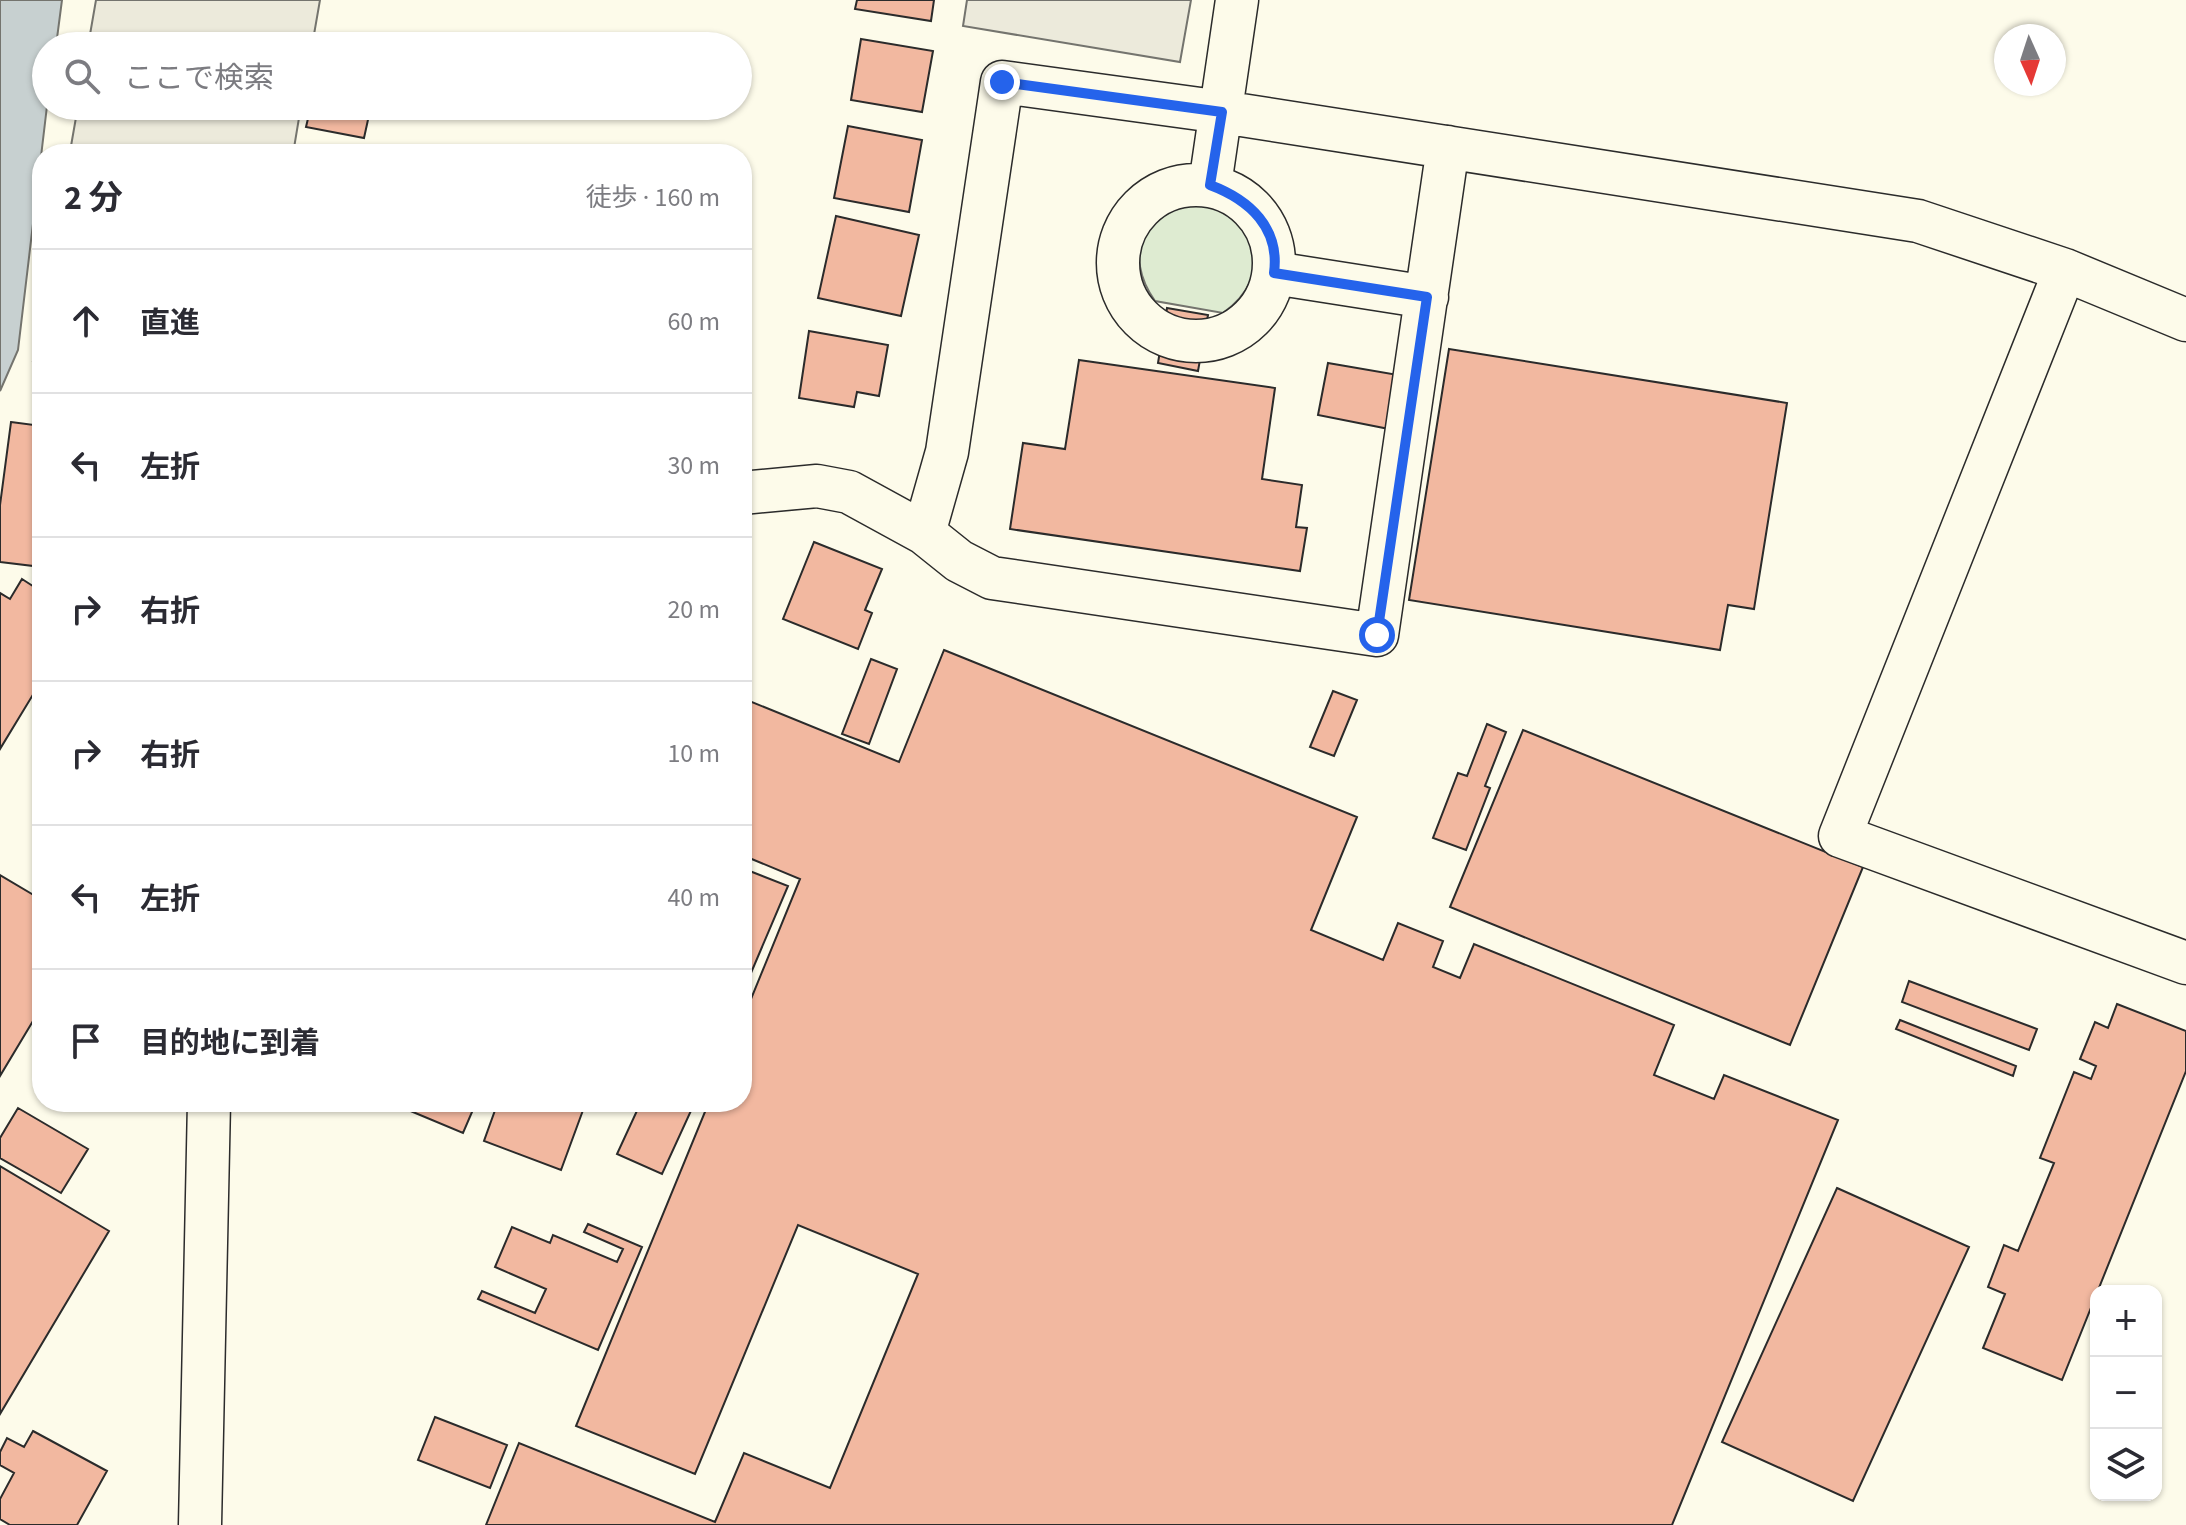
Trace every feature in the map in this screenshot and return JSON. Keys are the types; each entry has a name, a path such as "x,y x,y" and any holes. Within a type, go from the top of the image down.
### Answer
{"lane":[{"path":"1210,185 1237,0"},
{"path":"924,533 947,452 1002,82 1222,112 1918,221 2065,270 2186,320"},
{"path":"752,492 817,486 849,492 924,533 959,561 992,578 1377,635 1448,147"},
{"path":"1185,185 1210,185 1235,194 1256,211 1270,233 1274,273 1272,286 1260,309 1241,328 1217,339 1192,342 1166,336 1145,323 1128,303 1119,279 1118,254 1125,229 1139,208 1160,193 1185,185"},
{"path":"2065,270 1840,836 2186,963"},
{"path":"1274,273 1427,297"},
{"path":"200,1525 209,1112"}],"green space":[{"path":"1200,203 1220,210 1236,221 1254,249 1250,282 1223,313 1155,301 1140,267 1144,237 1152,225 1180,207"}],"shaded area":[{"path":"0,0 62,0 58,32 32,32 32,120 45,120 42,144 32,144 32,232 18,350 0,391"},
{"path":"96,0 320,0 314,32 90,32"},
{"path":"967,0 1191,0 1180,62 963,26"},
{"path":"76,120 299,120 295,144 71,144"}],"building":[{"path":"857,0 934,0 931,21 855,9"},
{"path":"861,39 933,51 922,112 851,100"},
{"path":"308,120 368,120 364,138 306,127"},
{"path":"848,126 922,140 909,212 834,198"},
{"path":"836,216 919,235 901,316 818,298"},
{"path":"1167,308 1208,315 1198,371 1158,363"},
{"path":"809,331 888,345 879,396 857,392 854,407 799,398"},
{"path":"1449,349 1787,403 1754,609 1728,605 1720,650 1409,600"},
{"path":"1079,360 1275,388 1262,479 1302,485 1296,527 1307,528 1300,571 1010,529 1023,443 1065,449"},
{"path":"1328,363 1398,375 1389,429 1318,415"},
{"path":"11,422 32,425 32,566 0,562 0,505"},
{"path":"814,542 882,569 865,610 872,613 858,649 783,619"},
{"path":"22,579 32,586 32,696 0,749 0,593 10,599"},
{"path":"944,650 1357,817 1311,930 1383,960 1398,923 1443,941 1433,967 1460,978 1474,944 1674,1025 1654,1075 1714,1099 1724,1075 1838,1120 1672,1525 486,1525 519,1443 715,1522 744,1453 830,1488 918,1274 798,1225 695,1474 576,1426 705,1112 752,1112 752,997 800,879 752,859 752,702 899,762"},
{"path":"871,659 897,669 869,744 842,734"},
{"path":"1333,691 1357,700 1334,756 1310,747"},
{"path":"1487,724 1506,732 1485,786 1490,788 1466,850 1433,838 1458,773 1467,776"},
{"path":"1523,730 1863,867 1790,1045 1450,907"},
{"path":"752,872 788,886 752,971"},
{"path":"0,875 32,894 32,1023 0,1076"},
{"path":"1909,981 2037,1029 2029,1050 1902,1002"},
{"path":"2117,1004 2186,1031 2186,1071 2100,1285 2090,1285 2090,1310 2062,1380 1983,1348 2005,1294 1988,1287 2004,1245 2018,1251 2054,1163 2040,1158 2074,1072 2091,1079 2096,1066 2080,1059 2095,1022 2108,1028"},
{"path":"1900,1020 2016,1066 2013,1076 1896,1029"},
{"path":"18,1108 88,1149 61,1193 0,1158 0,1138"},
{"path":"413,1112 472,1112 463,1133"},
{"path":"494,1112 582,1112 561,1170 484,1141"},
{"path":"636,1112 690,1112 662,1174 617,1154"},
{"path":"0,1166 109,1231 0,1414"},
{"path":"1837,1188 1969,1247 1853,1501 1722,1442"},
{"path":"588,1224 642,1247 598,1350 478,1299 482,1291 535,1313 546,1289 495,1267 512,1227 550,1243 553,1235 617,1262 623,1249 584,1232"},
{"path":"435,1417 507,1445 490,1488 418,1460"},
{"path":"33,1431 107,1471 77,1525 10,1525 0,1519 0,1499 14,1473 0,1465 0,1452 7,1438 24,1447"}],"route":[{"path":"1002,82 1222,112 1210,185 1235,194 1256,211 1270,233 1274,273 1427,297 1377,635"}]}
